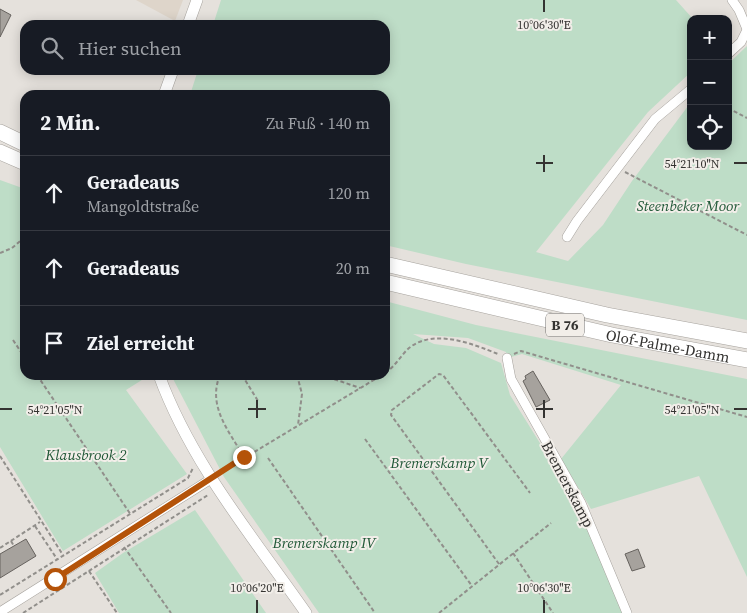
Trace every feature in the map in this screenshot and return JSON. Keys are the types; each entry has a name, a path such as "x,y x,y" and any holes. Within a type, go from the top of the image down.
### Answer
{"highway":[{"path":"0,132 20,142"},
{"path":"0,152 20,161"},
{"name":"Olof-Palme-Damm","path":"390,265 607,315 747,341"},
{"name":"Olof-Palme-Damm","path":"390,283 612,335 747,360"}],"street":[{"path":"190,20 197,0"},
{"path":"732,0 739,10 747,30 741,42 732,50"},
{"path":"166,90 171,75"},
{"path":"567,238 577,221 655,119 687,92"},
{"name":"Bremerskamp","path":"507,358 511,379 581,503 627,613"},
{"path":"161,380 179,420 211,479 306,613"},
{"path":"0,612 211,479"}],"path":[{"path":"732,110 747,118"},
{"path":"618,168 747,235"},
{"path":"0,253 12,248 20,241"},
{"path":"390,368 410,347 432,339 471,342 507,358 521,351 747,417"},
{"path":"13,340 20,350"},
{"path":"499,564 391,415 392,410 439,374 443,375 530,494"},
{"path":"40,380 138,526"},
{"path":"218,380 214,388 220,418 244,457"},
{"path":"245,380 258,400"},
{"path":"298,380 302,394 298,425"},
{"path":"342,380 360,388"},
{"path":"211,479 244,457 374,380"},
{"path":"365,440 472,586"},
{"path":"0,456 40,522 71,568"},
{"path":"268,458 375,613"},
{"path":"0,595 188,478 194,468"},
{"path":"23,613 90,572 124,547 208,494"},
{"path":"0,548 40,522"},
{"path":"439,613 551,523"},
{"path":"35,526 57,560"},
{"path":"11,541 14,546"},
{"path":"124,547 170,613"},
{"path":"513,553 553,613"},
{"path":"82,561 117,613"}],"shaded area":[{"path":"136,0 183,0 175,20"}],"green space":[{"name":"Steenbeker Moor","path":"221,0 676,0 689,15 687,15 687,76 648,112 536,252 568,261 603,225 632,181 687,107 687,150 732,150 732,60 747,46 747,320 466,264 390,246 390,90 192,90 196,75 390,75 390,20 215,20"},
{"name":"Klausbrook 2","path":"0,180 20,187 20,380 142,380 126,390 187,474 63,551 0,447"},
{"path":"390,302 476,325 747,379 747,577 699,476 591,509 561,459 621,385 522,354 507,358 506,352 468,338 413,334 434,344 466,348 501,363 510,395 581,509 623,613 319,613 224,477 174,380 390,380"},
{"path":"195,510 266,613 119,613 95,573 123,553"}],"building":[{"path":"0,9 11,15 0,37"},
{"path":"533,371 550,400 536,407 523,381 526,379 525,376"},
{"path":"26,539 36,556 0,578 0,554"},
{"path":"638,549 645,567 632,571 625,554"}],"route":[{"path":"55,579 244,457"}],"park label":[{"name":"Bremerskamp V","path":"439,462"},
{"name":"Bremerskamp IV","path":"324,542"}]}
